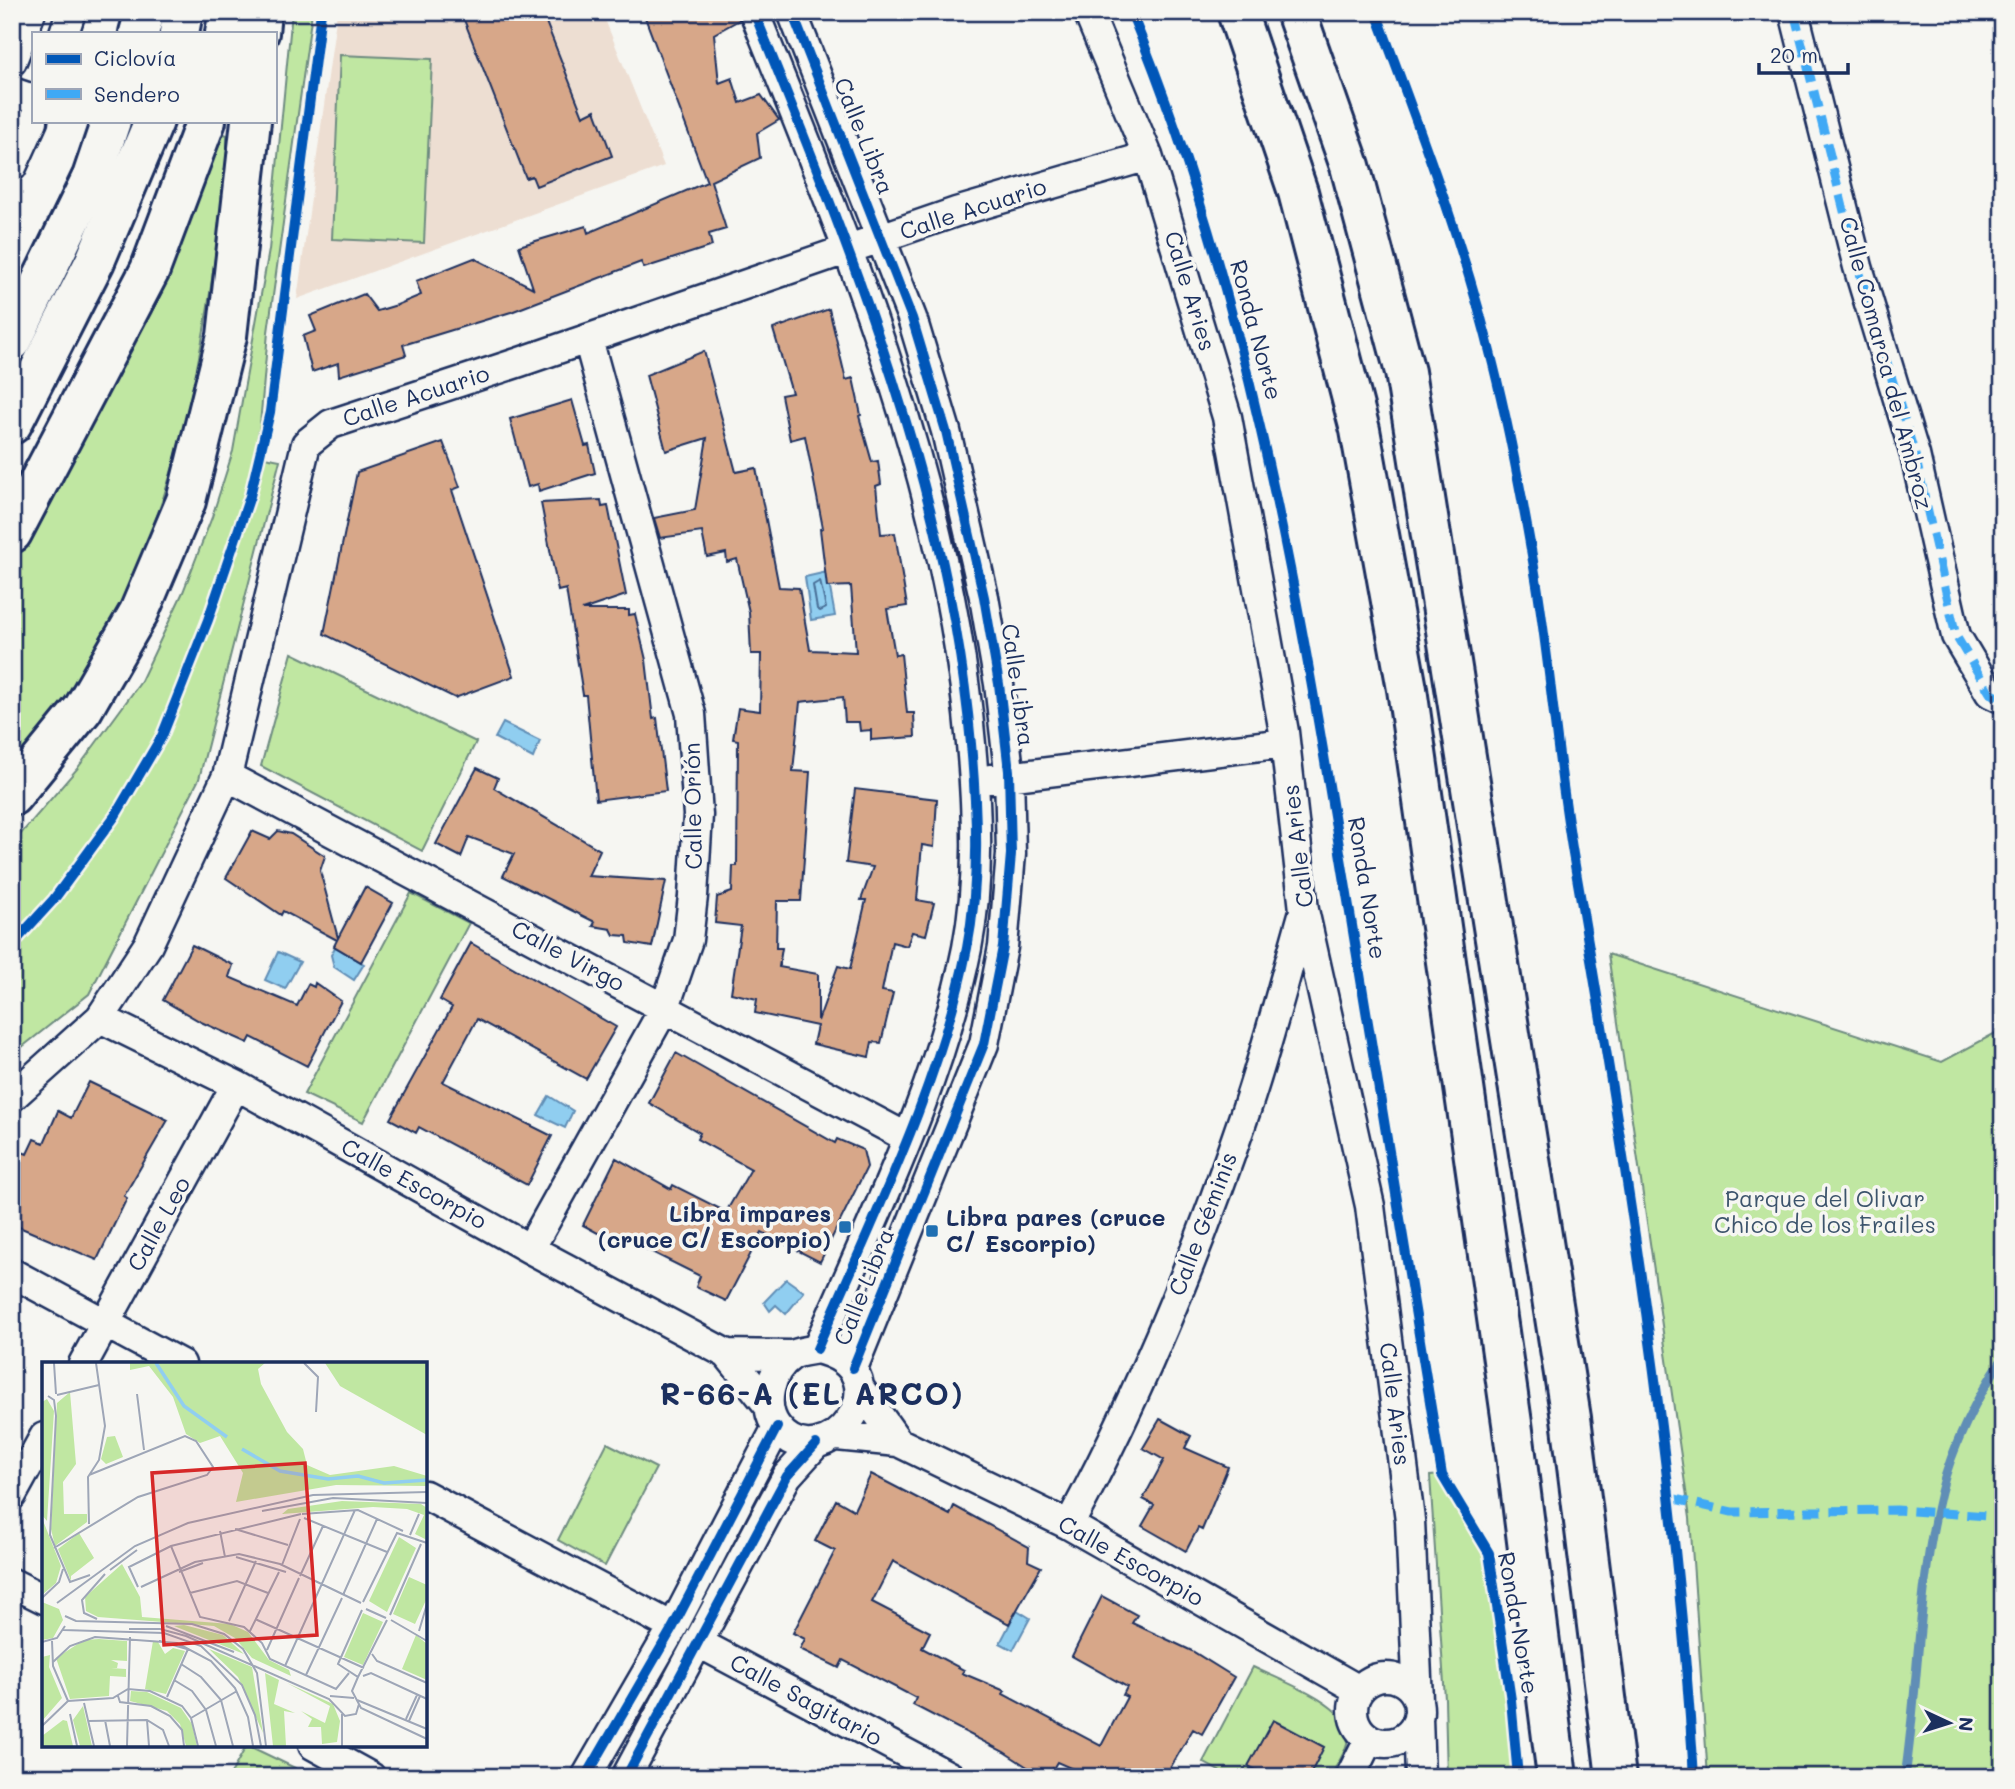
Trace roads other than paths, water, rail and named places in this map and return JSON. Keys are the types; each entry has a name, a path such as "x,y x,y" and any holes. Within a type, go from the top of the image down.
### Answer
{"main road":[{"path":"139,32 145,12"},
{"path":"179,32 183,12"},
{"path":"225,32 229,12"},
{"path":"259,32 261,12"},
{"name":"Ronda Norte","path":"1237,12 1298,192 1360,430 1407,689 1510,1409 1556,1777"},
{"path":"1296,12 1350,166 1405,372 1571,1418 1616,1777"},
{"path":"12,341 81,201 111,122"},
{"path":"12,424 95,261 153,122"},
{"path":"12,533 150,270 206,122"},
{"path":"12,796 83,709 139,612 186,500 227,337 251,122"}],"street":[{"path":"12,61 31,12"},
{"path":"64,32 71,12"},
{"name":"Calle Libra","path":"754,12 878,330 932,517 966,685 974,781 976,855 967,946 945,1036 908,1138 805,1352"},
{"name":"Calle Libra","path":"792,12 912,318 946,431 984,597 999,684 1009,777 1011,854 1003,947 984,1044 857,1379"},
{"name":"Calle Aries","path":"1088,12 1148,156 1227,417 1285,743 1304,910 1370,1206 1410,1520 1420,1777"},
{"name":"Calle Comarca del Ambroz","path":"1794,12 1858,267 1915,454 1956,636 1990,693 2003,699"},
{"path":"12,92 32,99"},
{"path":"12,167 33,122"},
{"name":"Calle Acuario","path":"12,1097 100,1018 148,945 227,776 306,444 331,424 847,249 882,240 956,212 1148,156"},
{"name":"Calle Orión","path":"530,1249 665,1007 688,940 693,897 698,814 691,714 588,339"},
{"path":"974,781 1285,743"},
{"name":"Calle Virgo","path":"227,776 908,1138"},
{"name":"Calle Géminis","path":"1069,1525 1098,1473 1183,1280 1246,1110 1304,910"},
{"name":"Calle Escorpio","path":"100,1018 236,1085 530,1249 727,1354 773,1416"},
{"name":"Calle Leo","path":"84,1362 236,1085"},
{"path":"12,1273 177,1362"},
{"path":"586,1777 673,1627 773,1416 772,1376 805,1352 835,1353 857,1379 898,1442"},
{"name":"Calle Escorpio","path":"727,1354 805,1352"},
{"path":"626,1777 787,1476 853,1416 857,1379"},
{"path":"773,1416 795,1441 898,1442"},
{"path":"12,1495 42,1441"},
{"name":"Calle Escorpio","path":"898,1442 1069,1525 1359,1690"},
{"path":"427,1496 673,1627"},
{"path":"12,1583 42,1599"},
{"name":"Calle Sagitario","path":"699,1643 951,1777"},
{"path":"1386,1677 1406,1683 1418,1708 1411,1733 1402,1740 1380,1743 1369,1739 1354,1722 1352,1712 1359,1690 1376,1678 1386,1677"},
{"path":"1350,1777 1369,1739"},
{"path":"317,1747 371,1777"}],"water":[{"path":"827,572 835,616 811,620 805,577"},
{"path":"503,723 540,741 533,758 495,738"},
{"path":"335,947 364,964 354,980 334,967 331,955"},
{"path":"278,952 300,962 285,989 265,980"},
{"path":"549,1096 573,1111 565,1128 538,1115"},
{"path":"786,1279 804,1292 786,1314 776,1305 770,1311 764,1302"},
{"path":"1017,1610 1030,1618 1013,1650 1000,1643"}],"waterway":[{"path":"1905,1777 1923,1598 1941,1492 1966,1422 2003,1358"}],"place":[{"name":"Libra impares (cruce C/ Escorpio)","path":"845,1227"},
{"name":"Libra pares (cruce C/ Escorpio)","path":"932,1231"}],"district":[{"name":"R-66-A (EL ARCO)","path":"812,1395"}],"park label":[{"name":"Parque del Olivar Chico de los Frailes","path":"1825,1212"}]}
